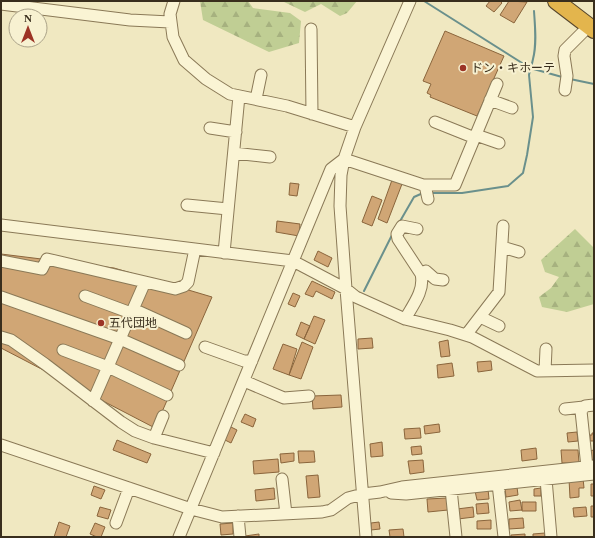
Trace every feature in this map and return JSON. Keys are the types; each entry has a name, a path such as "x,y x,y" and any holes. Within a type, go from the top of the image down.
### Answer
{"highway":[{"path":"556,1 592,28"}],"street":[{"path":"174,1 170,14 173,37 184,60 206,79 230,94 287,106 355,126"},
{"path":"366,537 340,206 341,175 344,159 355,126 410,1"},
{"path":"1,4 130,20 170,22"},
{"path":"311,28 312,114"},
{"path":"566,82 565,50 592,28"},
{"path":"256,100 261,75"},
{"path":"344,159 427,192 455,186 497,84"},
{"path":"224,252 239,96"},
{"path":"490,100 512,108"},
{"path":"435,122 499,144"},
{"path":"210,128 236,132"},
{"path":"234,153 270,157"},
{"path":"179,537 331,169 344,159"},
{"path":"187,205 228,209"},
{"path":"1,225 293,261 346,289 356,297 406,319 466,335 537,371 594,370"},
{"path":"417,229 402,226 397,234 398,239 435,280 442,280"},
{"path":"466,335 499,292 503,226"},
{"path":"502,247 519,252"},
{"path":"1,261 42,269 47,259 175,289 184,286 188,282 195,249"},
{"path":"406,319 421,289 426,270"},
{"path":"93,401 145,282"},
{"path":"85,296 132,311 186,333"},
{"path":"1,297 120,339 179,365"},
{"path":"480,317 499,326"},
{"path":"1,337 11,340 46,364 120,422 135,431 154,438 214,453"},
{"path":"205,347 244,361 252,361"},
{"path":"545,371 546,349"},
{"path":"63,350 108,367 166,395"},
{"path":"244,381 284,398 308,396"},
{"path":"565,409 589,406"},
{"path":"589,406 581,411 590,445 592,469"},
{"path":"154,438 163,416"},
{"path":"1,445 190,509 222,517 322,512 331,510 348,498 402,487 592,469"},
{"path":"380,492 406,494 546,479 592,469"},
{"path":"282,479 286,514"},
{"path":"546,479 551,537"},
{"path":"498,484 504,537"},
{"path":"116,523 129,488"},
{"path":"451,489 456,537"},
{"path":"238,516 240,537"}],"green space":[{"path":"200,1 248,1 253,8 290,13 301,21 299,43 269,52 203,20"},
{"path":"282,1 357,1 347,13 340,16 321,4 305,12"},
{"path":"575,229 594,248 594,304 567,312 542,307 539,297 551,288 559,277 545,272 541,260"}],"building":[{"path":"490,1 500,1 502,3 494,12 486,6"},
{"path":"509,1 527,2 514,23 500,15"},
{"name":"ドン・キホーテ","path":"445,31 504,56 477,116 430,97 431,95 427,93 431,84 423,81"},
{"path":"392,180 402,184 387,223 378,219"},
{"path":"290,183 299,184 297,196 289,195"},
{"path":"372,196 382,200 372,226 362,222"},
{"path":"277,221 300,224 299,236 276,232"},
{"path":"318,251 332,258 328,267 314,260"},
{"name":"五代団地","path":"1,254 114,268 212,297 155,428 1,348"},
{"path":"312,281 335,292 332,299 316,291 313,297 305,294"},
{"path":"293,293 300,296 295,307 288,304"},
{"path":"314,316 325,320 315,344 304,339"},
{"path":"301,322 310,326 304,339 296,335"},
{"path":"372,338 373,348 358,349 358,339"},
{"path":"448,340 450,356 441,357 439,342"},
{"path":"302,342 313,347 301,379 289,375"},
{"path":"283,344 297,349 289,375 273,369"},
{"path":"491,361 492,370 478,372 477,362"},
{"path":"452,363 454,376 438,378 437,365"},
{"path":"341,395 342,407 313,409 312,396"},
{"path":"245,414 256,419 253,427 241,422"},
{"path":"439,424 440,432 425,434 424,426"},
{"path":"229,426 237,430 231,443 223,439"},
{"path":"420,428 421,438 405,439 404,429"},
{"path":"577,432 578,441 568,442 567,433"},
{"path":"592,433 594,433 594,441 590,441 590,435 592,435"},
{"path":"117,440 151,454 147,463 113,450"},
{"path":"382,442 383,456 371,457 370,444"},
{"path":"421,446 422,454 412,455 411,447"},
{"path":"536,448 537,459 522,461 521,450"},
{"path":"561,450 578,450 579,463 562,463"},
{"path":"594,450 594,460 590,460 589,451"},
{"path":"298,451 314,451 315,462 299,463"},
{"path":"294,453 294,461 281,463 280,454"},
{"path":"278,459 279,472 254,474 253,461"},
{"path":"423,460 424,472 410,474 408,461"},
{"path":"318,475 320,497 308,498 306,476"},
{"path":"583,478 584,488 579,488 579,497 570,498 569,479"},
{"path":"591,484 594,484 594,496 591,496"},
{"path":"94,486 105,490 101,499 91,495"},
{"path":"517,487 518,495 506,497 505,489"},
{"path":"274,488 275,499 256,501 255,490"},
{"path":"541,488 541,496 534,496 534,489"},
{"path":"488,489 489,499 477,500 475,491"},
{"path":"447,498 448,510 428,512 427,499"},
{"path":"520,500 522,510 510,511 509,502"},
{"path":"522,502 536,502 536,511 522,511"},
{"path":"488,503 489,513 477,514 476,504"},
{"path":"591,506 594,506 594,517 591,517"},
{"path":"100,507 111,510 108,519 97,516"},
{"path":"473,507 474,517 458,519 457,509"},
{"path":"586,507 587,516 574,517 573,508"},
{"path":"523,518 524,528 509,529 509,519"},
{"path":"491,520 491,529 477,529 477,521"},
{"path":"59,522 70,526 66,537 54,537"},
{"path":"379,522 380,529 371,530 371,523"},
{"path":"95,523 105,527 101,537 90,534"},
{"path":"233,523 233,534 221,535 220,524"},
{"path":"403,529 404,537 390,537 389,530"},
{"path":"545,533 545,537 533,537 533,534"},
{"path":"259,534 259,537 245,536"},
{"path":"525,534 525,537 511,537 511,535"}],"waterway":[{"path":"424,1 530,68 562,77"},
{"path":"431,193 462,193 508,186 523,173 533,117 529,75 535,47 534,11"},
{"path":"570,79 594,84"},
{"path":"399,223 414,197 423,193"},
{"path":"364,291 392,235"}],"place":[{"name":"ドン・キホーテ","path":"463,68"},
{"name":"五代団地","path":"101,323"}]}
